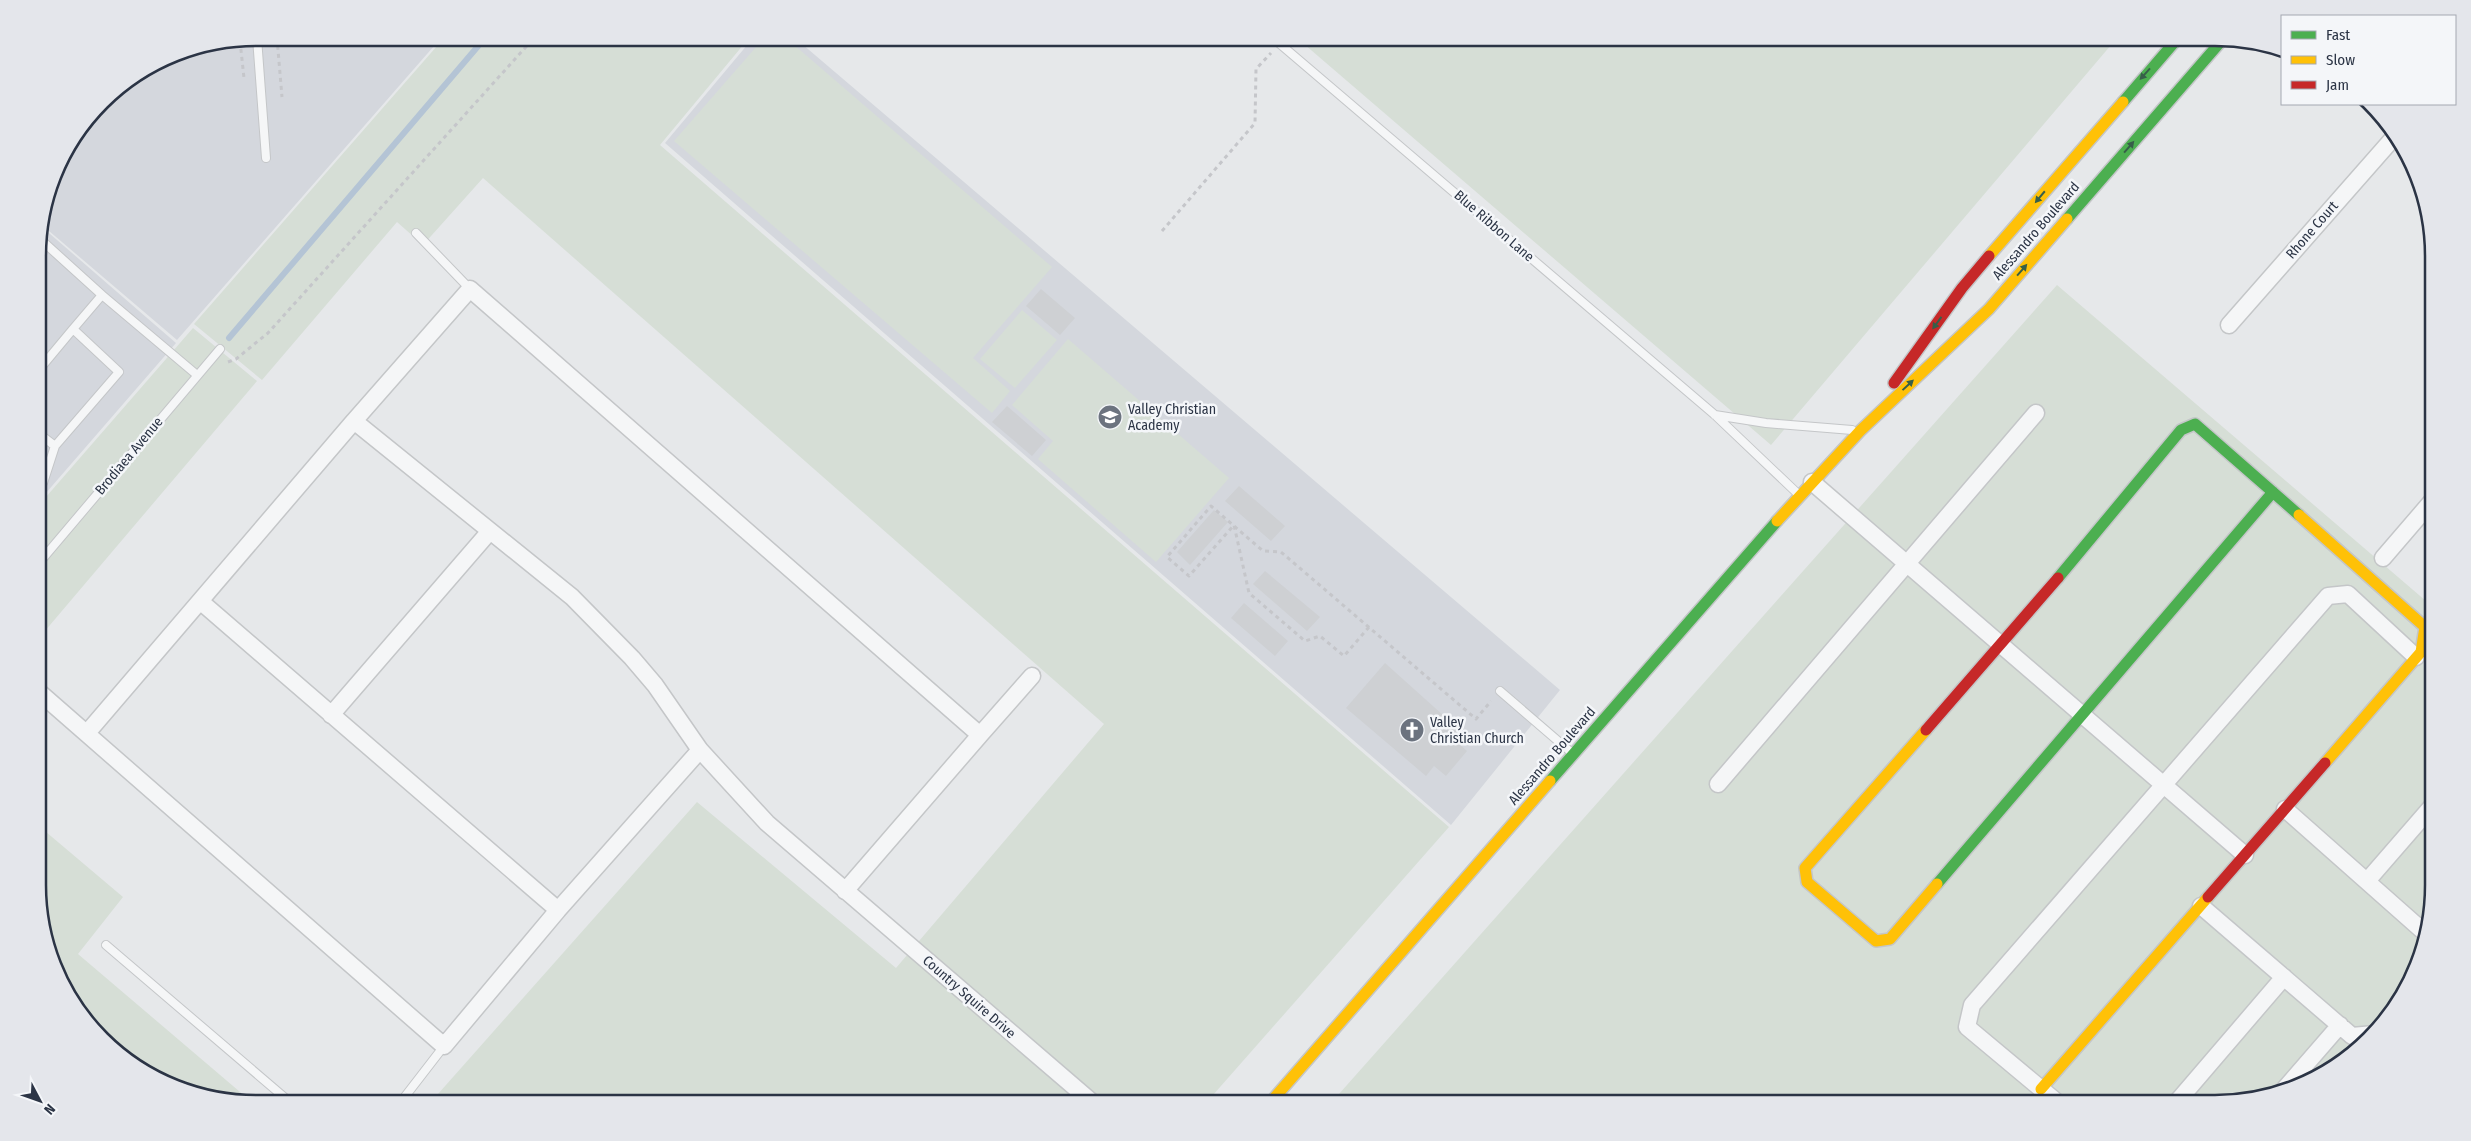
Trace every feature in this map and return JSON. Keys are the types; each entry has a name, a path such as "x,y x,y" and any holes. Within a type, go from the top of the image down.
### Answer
{"street":[{"name":"Alessandro Boulevard","path":"1860,431 1962,288 2171,46"},
{"name":"Alessandro Boulevard","path":"1277,1095 1799,495 1860,431 1989,309 2217,46"},
{"name":"Rhone Court","path":"2229,325 2391,141"},
{"path":"87,733 354,421 470,289 980,735"},
{"path":"1718,784 1906,562 2036,413"},
{"name":"Country Squire Drive","path":"354,421 572,597 632,658 655,686 700,750 767,823 1084,1095"},
{"path":"2041,1088 2421,652 2425,627 2273,492 2195,424 2181,430 2001,645 1805,868 1807,882 1820,894 1876,941 1890,940 2084,716 2273,492"},
{"path":"1812,482 2245,855"},
{"path":"2383,558 2425,509"},
{"path":"331,715 490,531"},
{"path":"2049,1095 1967,1027 1972,1005 2328,596 2348,594 2416,658"},
{"path":"200,601 558,910"},
{"path":"846,891 1032,676"},
{"path":"46,698 444,1046 558,910 700,750"},
{"path":"2285,809 2421,928"},
{"path":"2367,881 2425,814"},
{"path":"2201,906 2352,1036 2361,1035"},
{"path":"2183,1095 2284,977"},
{"path":"2293,1080 2340,1025"}],"lane":[{"path":"259,46 266,158"},
{"name":"Blue Ribbon Lane","path":"1284,46 1715,415 1799,495"},
{"path":"416,233 470,289"},
{"path":"47,245 197,376"},
{"path":"46,360 102,295"},
{"path":"46,473 55,446 119,372 72,329"},
{"name":"Brodiaea Avenue","path":"46,555 220,349"},
{"path":"1715,415 1766,423 1860,431"},
{"path":"46,439 55,446"},
{"path":"1500,691 1573,754"},
{"path":"106,945 281,1095"},
{"path":"407,1095 444,1046"}],"path":[{"path":"278,46 282,97"},
{"path":"197,376 236,359 268,333 527,46"},
{"path":"1162,231 1255,123 1256,69 1273,46"},
{"path":"241,47 244,86"},
{"path":"1234,525 1189,576 1167,556 1211,506 1234,525 1263,551 1281,552 1476,719 1500,691"},
{"path":"1234,525 1249,593 1305,641 1320,636 1344,656 1369,627"}],"shaded area":[{"path":"256,46 434,46 177,340 48,230 53,202 62,176 74,151 98,118 118,98 151,74 189,57 215,50"},
{"path":"437,46 742,46 660,145 1449,827 1213,1095 437,1095 697,802 896,968 1104,724 483,178 423,245 397,222 262,380 194,324"},
{"name":"Valley Christian Academy","path":"746,46 804,46 1560,690 1451,825 665,143"},
{"path":"757,46 795,46 1052,267 973,358 1010,391 992,413 674,141"},
{"path":"1306,46 2110,46 1771,445"},
{"path":"48,232 176,343 46,493 46,256"},
{"path":"2057,285 2425,600 2425,885 2418,939 2409,965 2397,990 2373,1023 2353,1043 2332,1059 2295,1079 2256,1091 2215,1095 1338,1095"},
{"path":"1022,310 1057,340 1015,388 980,359"},
{"path":"193,328 257,381 46,630 46,497"},
{"path":"1068,339 1229,478 1156,562 1038,459 1053,441 1012,405"},
{"path":"46,832 123,897 78,954 242,1094 202,1088 176,1079 151,1067 118,1043 90,1013 68,978 53,939 46,885"}],"building":[{"path":"1041,289 1075,318 1060,335 1026,306"},
{"path":"1007,406 1046,440 1032,456 992,422"},
{"path":"1239,486 1285,526 1271,541 1225,501"},
{"path":"1214,510 1228,522 1190,565 1177,552"},
{"path":"1265,571 1320,617 1307,631 1253,584"},
{"path":"1244,603 1288,641 1275,656 1231,618"},
{"path":"1385,663 1463,733 1456,741 1467,751 1446,776 1434,766 1426,776 1346,708"}],"waterway":[{"path":"229,338 478,46"}],"traffic: fast":[{"path":"2123,102 2171,46"},
{"path":"2067,219 2217,46"},
{"path":"2058,578 2181,430 2195,424 2299,515"},
{"path":"1937,884 2273,492"},
{"path":"1550,781 1777,521"}],"traffic: slow":[{"path":"1989,256 2123,102"},
{"path":"1777,521 1860,431 1989,309 2067,219"},
{"path":"2299,515 2425,627 2421,652 2325,763"},
{"path":"1926,730 1805,868 1807,882 1876,941 1890,939 1937,884"},
{"path":"1277,1095 1550,781"},
{"path":"2041,1089 2208,897"}],"traffic: jam":[{"path":"1894,383 1962,288 1989,256"},
{"path":"1926,730 2058,578"},
{"path":"2208,897 2325,763"}],"place":[{"name":"Valley Christian Academy","path":"1110,417"},
{"name":"Valley Christian Church","path":"1412,730"}]}
